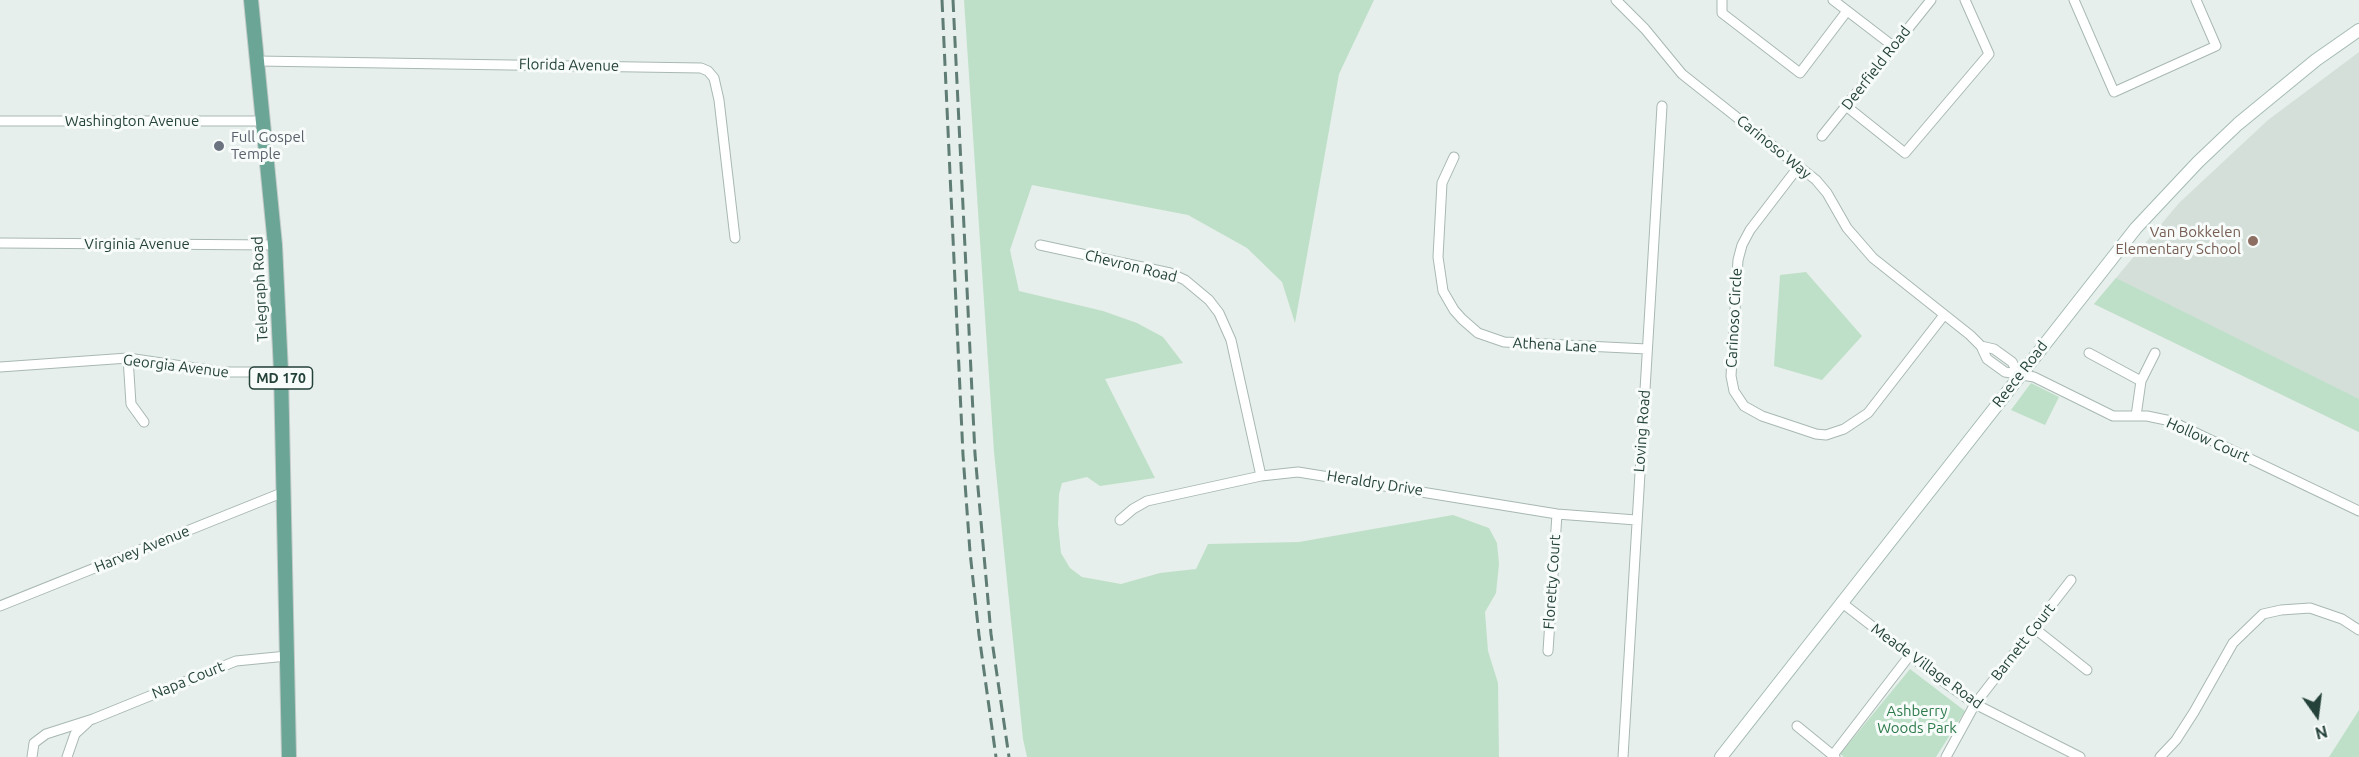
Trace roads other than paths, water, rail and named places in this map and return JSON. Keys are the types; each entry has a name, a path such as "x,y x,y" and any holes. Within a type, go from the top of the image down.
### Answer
{"main road":[{"name":"Telegraph Road","path":"251,0 275,245 281,372 289,757"},
{"name":"Reece Road","path":"1721,757 2136,228 2198,162 2277,90 2359,30"}],"street":[{"name":"Carinoso Way","path":"1616,0 1646,29 1682,74 1799,166 1827,194 1847,228 1873,258 1981,346 1987,359 2005,372 2019,375"},
{"path":"1722,0 1722,13 1800,73 1847,11"},
{"path":"1833,0 1893,46"},
{"name":"Deerfield Road","path":"1822,136 1931,0"},
{"path":"1846,106 1905,153 1989,54 1965,0"},
{"path":"2074,0 2114,92 2216,46 2196,0"},
{"name":"Florida Avenue","path":"257,61 701,68 708,71 714,78 719,100 735,238"},
{"name":"Loving Road","path":"1623,757 1662,106"},
{"name":"Washington Avenue","path":"0,121 264,121"},
{"name":"Athena Lane","path":"1454,157 1442,183 1438,257 1443,291 1462,320 1478,333 1504,342 1647,349"},
{"name":"Carinoso Circle","path":"1799,166 1750,230 1742,245 1738,260 1731,376 1734,391 1744,406 1762,416 1816,434 1826,435 1844,429 1868,413 1944,315"},
{"name":"Virginia Avenue","path":"0,243 275,245"},
{"name":"Chevron Road","path":"1040,245 1170,273 1185,280 1209,300 1219,313 1231,340 1261,476"},
{"path":"2089,353 2141,381"},
{"path":"2136,416 2141,381 2155,354"},
{"path":"128,358 131,404 144,422"},
{"name":"Georgia Avenue","path":"0,367 128,358 222,372 281,372"},
{"name":"Hollow Court","path":"2019,375 2034,377 2106,413 2121,417 2136,416 2171,422 2359,511"},
{"name":"Heraldry Drive","path":"1120,520 1133,508 1148,501 1280,473 1315,474 1557,513 1636,520"},
{"name":"Harvey Avenue","path":"0,606 284,492"},
{"name":"Floretty Court","path":"1548,651 1557,513"},
{"name":"Barnett Court","path":"1946,757 1975,704 2071,580"},
{"name":"Meade Village Road","path":"1841,602 1975,704 2080,757"},
{"path":"2160,757 2176,740 2233,643 2263,614 2310,608 2343,620 2359,630"},
{"path":"2034,628 2087,670"},
{"path":"1797,726 1834,756 1910,655"},
{"name":"Napa Court","path":"32,757 32,747 38,738 93,719 236,661 287,656"},
{"name":"Napa Court","path":"67,757 75,734 93,719"}],"railway":[{"path":"942,0 963,455 979,635 996,757"},
{"path":"953,0 975,454 991,634 1009,757"}],"place":[{"name":"Full Gospel Temple","path":"219,146"},
{"name":"Van Bokkelen Elementary School","path":"2253,241"}],"park label":[{"name":"Ashberry Woods Park","path":"1917,720"}]}
